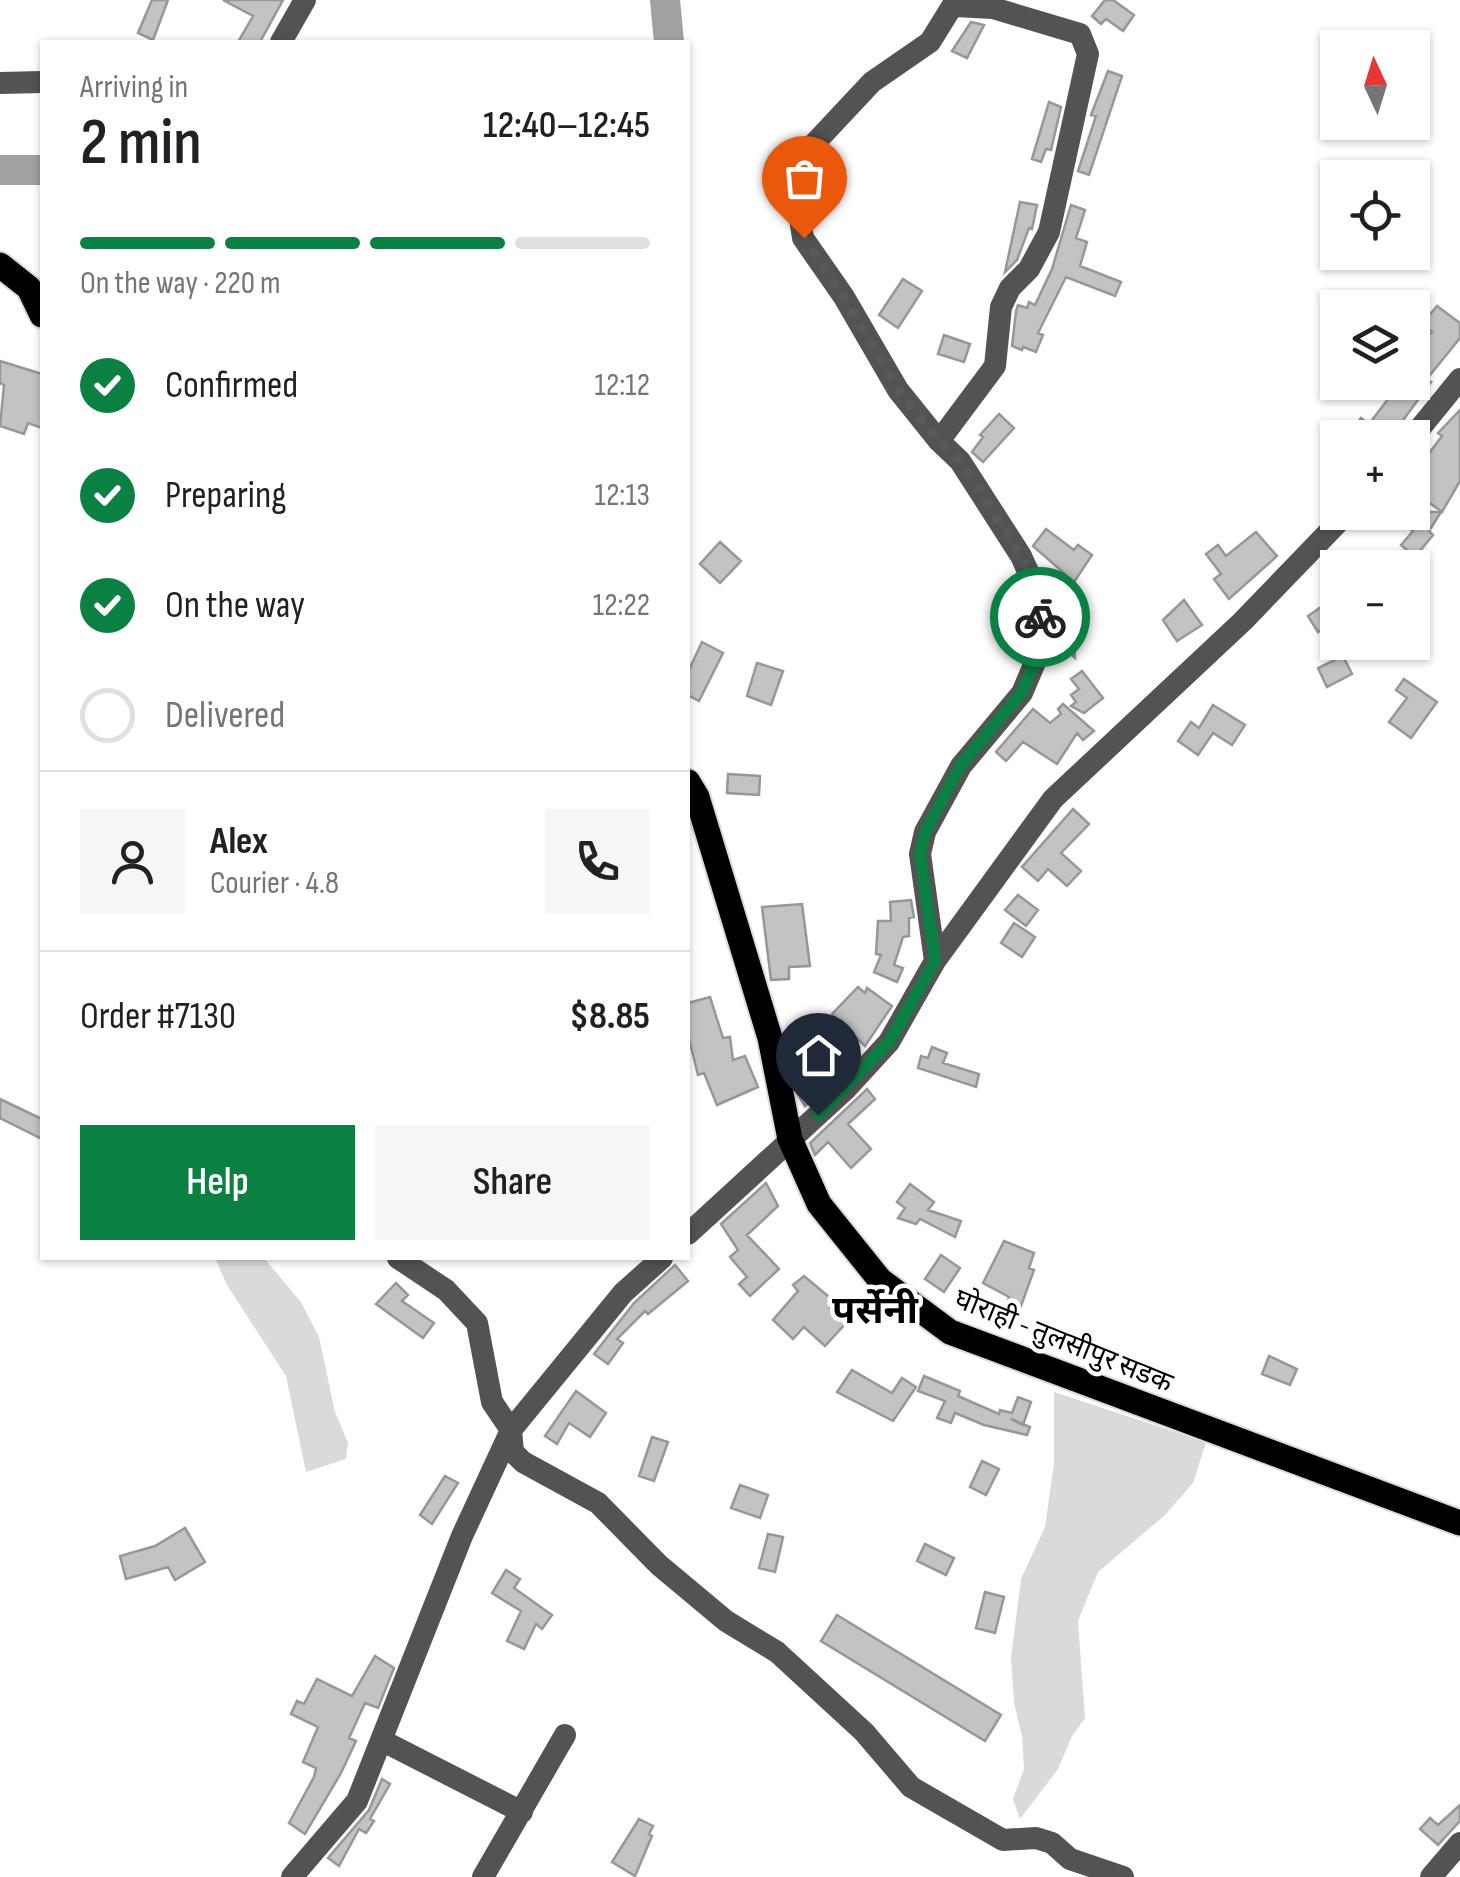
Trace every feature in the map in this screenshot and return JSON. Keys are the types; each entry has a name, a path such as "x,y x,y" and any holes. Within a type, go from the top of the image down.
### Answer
{"main road":[{"path":"0,264 29,288 40,311"},
{"name":"घोराही - तुलसीपुर सडक","path":"690,785 697,797 770,1038 790,1140 819,1204 880,1280 950,1332 1460,1523"}],"street":[{"path":"282,40 305,0"},
{"path":"935,961 920,854 925,832 960,766 1022,692 1039,653 1041,626 1035,588 1021,556 960,460 939,441 898,390 804,238 795,186 812,146 872,82 930,42 955,3 993,8 1080,34 1088,54 1049,232 1029,270 1010,288 1001,307 995,366 939,441"},
{"path":"0,83 40,82"},
{"path":"1427,420 1460,379"},
{"path":"690,1232 846,1090 889,1042 935,961 1053,799 1243,621 1331,530"},
{"path":"401,1260 446,1290 477,1323 492,1402 511,1430 513,1452 523,1462 598,1503 659,1564 726,1621 777,1652 864,1732 911,1787 1003,1840 1036,1838 1052,1843 1070,1859 1124,1877"},
{"path":"292,1877 356,1801 462,1536 511,1430 623,1293 660,1260"},
{"path":"484,1877 566,1735"},
{"path":"381,1740 522,1812"},
{"path":"1431,1877 1460,1843"}],"shaded area":[{"path":"216,1260 266,1260 301,1302 319,1337 335,1412 348,1443 346,1459 306,1472 286,1376 227,1285"},
{"path":"1054,1392 1206,1442 1193,1483 1164,1516 1098,1572 1078,1621 1085,1718 1072,1736 1058,1769 1020,1819 1013,1799 1024,1769 1011,1658 1021,1579 1045,1527 1054,1463"}],"building":[{"path":"152,0 168,0 153,40 138,33"},
{"path":"223,0 283,0 261,40 239,40 253,16"},
{"path":"1105,0 1113,0 1134,15 1123,31 1106,19 1101,24 1092,16"},
{"path":"971,22 984,25 967,58 952,51"},
{"path":"1108,71 1122,76 1089,175 1078,171 1096,116 1091,115"},
{"path":"1049,102 1061,107 1051,150 1046,149 1041,162 1032,159"},
{"path":"1020,202 1037,205 1032,229 1029,228 1017,260 1005,272"},
{"path":"1071,205 1085,210 1076,238 1087,242 1080,266 1121,282 1115,296 1066,277 1038,333 1043,335 1036,352 1023,347 1022,350 1012,346 1018,305 1035,305 1052,269"},
{"path":"903,279 922,291 898,328 879,315"},
{"path":"1437,306 1460,323 1460,338 1430,375 1432,332 1430,314"},
{"path":"944,335 970,344 964,362 938,354"},
{"path":"0,361 40,373 40,427 28,423 24,434 0,426 4,385 0,383"},
{"path":"1387,400 1418,400 1403,420 1372,420"},
{"path":"1460,410 1460,481 1442,512 1430,503 1430,452 1442,436 1438,433"},
{"path":"999,414 1014,428 983,462 972,452 983,437 980,435"},
{"path":"1430,512 1441,512 1430,529"},
{"path":"1046,529 1074,550 1078,545 1092,555 1072,585 1052,597 1049,582 1064,573 1033,546"},
{"path":"1430,530 1433,535 1421,550 1407,550 1401,545 1413,531"},
{"path":"1256,532 1277,556 1229,599 1214,579 1221,574 1206,554 1218,545 1226,556"},
{"path":"720,542 741,561 720,583 700,564"},
{"path":"1184,600 1202,625 1177,641 1163,620"},
{"path":"1320,608 1320,631 1318,632 1308,616"},
{"path":"1073,610 1075,658 1059,644 1057,611"},
{"path":"702,642 723,653 699,701 690,696 690,668"},
{"path":"1345,660 1352,674 1327,687 1318,668"},
{"path":"757,663 783,671 771,705 747,696"},
{"path":"1082,671 1103,698 1084,713 1071,706 1076,702 1071,695 1079,689 1071,679"},
{"path":"1404,679 1437,702 1411,738 1389,722 1407,698 1396,690"},
{"path":"1063,704 1094,731 1083,740 1077,733 1057,764 1023,742 1006,761 996,752 1033,709 1050,723 1061,714 1058,709"},
{"path":"1213,705 1245,725 1232,745 1213,733 1198,755 1178,741 1191,722 1199,728"},
{"path":"728,774 760,776 759,795 727,793"},
{"path":"1073,809 1089,824 1061,853 1081,871 1067,886 1048,869 1038,881 1022,867"},
{"path":"1018,895 1038,910 1026,926 1005,910"},
{"path":"911,900 914,917 909,918 909,936 903,937 894,965 903,968 897,982 874,972 881,955 876,954 878,921 891,921 890,902"},
{"path":"802,904 810,966 789,967 789,979 771,980 762,907"},
{"path":"1014,923 1035,937 1022,957 1001,943"},
{"path":"858,987 865,993 867,988 892,1006 865,1046 832,1014"},
{"path":"710,997 723,1038 730,1037 733,1060 745,1056 758,1087 717,1105 704,1073 698,1075 690,1043 690,1002"},
{"path":"812,1037 842,1071 805,1106 797,1093 821,1072 799,1051"},
{"path":"932,1047 947,1053 943,1063 979,1074 976,1087 918,1068 921,1056 928,1058"},
{"path":"867,1089 875,1099 848,1124 871,1149 851,1168 828,1142 815,1155 810,1143"},
{"path":"0,1099 40,1118 40,1138 0,1118"},
{"path":"766,1183 778,1206 747,1235 779,1269 750,1296 739,1284 747,1277 730,1257 738,1250 721,1224"},
{"path":"910,1184 934,1202 928,1210 961,1221 955,1237 920,1219 916,1224 898,1218 905,1208 897,1202"},
{"path":"1004,1241 1034,1253 1029,1268 1034,1270 1017,1317 1003,1312 1009,1297 983,1283"},
{"path":"941,1255 960,1268 944,1292 925,1279"},
{"path":"675,1265 688,1281 648,1314 645,1311 617,1339 623,1343 608,1364 594,1354 634,1303"},
{"path":"804,1276 835,1302 830,1308 846,1323 825,1346 804,1327 793,1339 773,1320 798,1291 793,1285"},
{"path":"396,1283 408,1295 402,1301 434,1323 423,1338 376,1304"},
{"path":"1269,1356 1297,1369 1290,1385 1262,1374"},
{"path":"852,1370 892,1393 902,1378 916,1387 893,1421 837,1392"},
{"path":"924,1376 999,1414 1000,1410 1012,1413 1018,1397 1031,1402 1023,1424 1030,1427 1027,1435 984,1425 955,1413 951,1423 937,1418 945,1401 918,1391"},
{"path":"576,1391 606,1413 590,1437 569,1423 557,1444 545,1436"},
{"path":"652,1437 668,1442 654,1481 639,1476"},
{"path":"982,1461 999,1469 986,1495 970,1487"},
{"path":"445,1476 458,1483 432,1524 420,1515"},
{"path":"740,1485 768,1495 760,1518 731,1508"},
{"path":"185,1528 205,1562 175,1580 168,1567 126,1579 120,1556 155,1546"},
{"path":"768,1534 783,1537 775,1572 759,1568"},
{"path":"925,1544 954,1558 946,1575 917,1561"},
{"path":"506,1570 520,1579 514,1588 552,1615 542,1629 536,1624 524,1649 507,1641 521,1611 492,1593"},
{"path":"985,1592 1004,1597 995,1633 976,1628"},
{"path":"837,1615 1001,1715 985,1741 821,1641"},
{"path":"375,1656 394,1668 378,1708 365,1703 349,1738 356,1741 305,1834 289,1823 314,1777 316,1768 303,1762 318,1727 291,1714 297,1701 304,1704 317,1679 352,1696"},
{"path":"382,1779 390,1784 370,1819 374,1821 366,1833 359,1829 339,1866 328,1858 369,1810"},
{"path":"1460,1805 1460,1821 1438,1845 1420,1829 1430,1818 1438,1825"},
{"path":"639,1819 653,1826 635,1876 612,1862"}],"waterway":[{"path":"665,0 669,40"},
{"path":"0,170 40,170"}],"way so far":[{"path":"804,238 898,390 939,441 960,460 1021,556 1035,588 1040,617"}],"district":[{"name":"पर्सेनी","path":"875,1310"}],"route":[{"path":"818,1115 889,1042 935,961 926,919 920,854 925,832 960,766 1022,692 1039,653 1040,617"}]}
